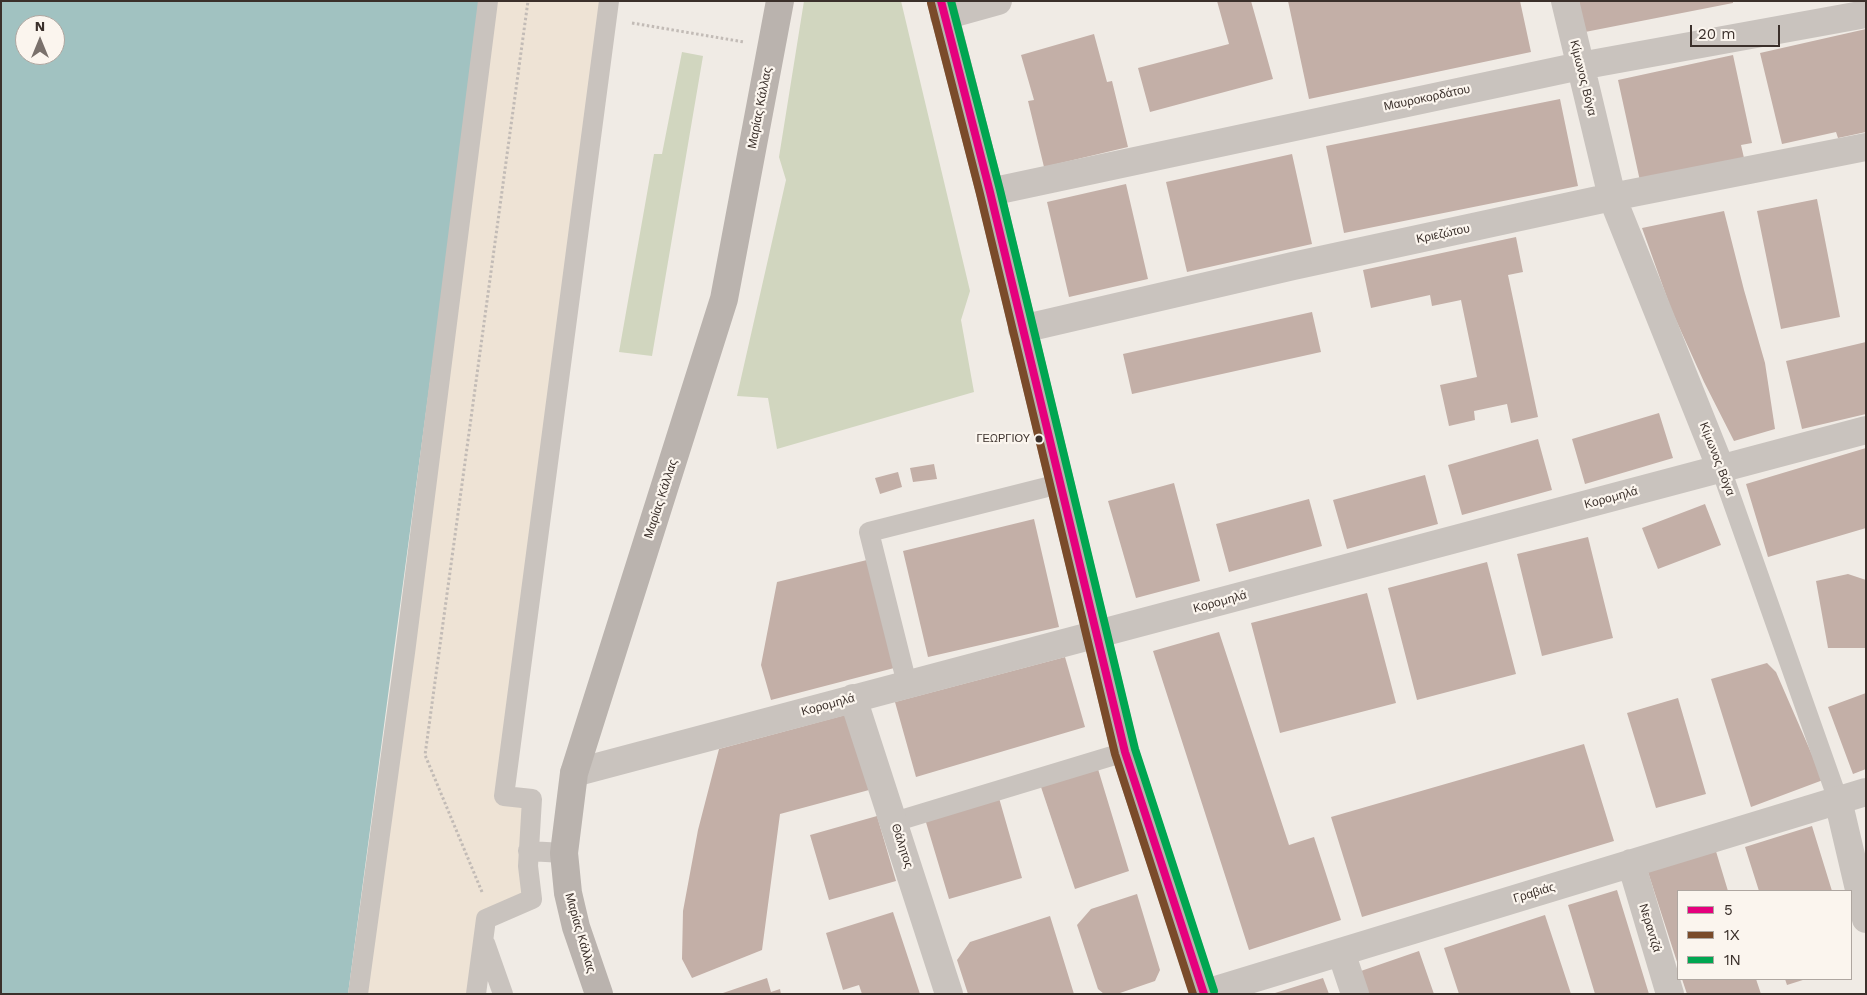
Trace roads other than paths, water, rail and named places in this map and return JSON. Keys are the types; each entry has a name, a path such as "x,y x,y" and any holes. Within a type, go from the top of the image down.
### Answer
{"main road":[{"name":"Μαρίας Κάλλας","path":"598,994 576,927 568,893 564,853 574,773 724,299 780,1"},
{"path":"942,9 990,192 1125,752 1204,994"}],"street":[{"path":"358,994 405,653 488,1"},
{"path":"942,9 998,1"},
{"name":"Κίμωνος Βόγα","path":"1565,1 1612,197 1722,469 1838,800 1866,919"},
{"path":"476,994 486,919 532,899 528,851 532,799 504,796 608,10"},
{"name":"Μαυροκορδάτου","path":"990,192 1580,66 1866,14"},
{"name":"Κριεζώτου","path":"1022,329 1293,266 1612,197 1866,147"},
{"name":"Κορομηλά","path":"574,773 1866,430"},
{"path":"907,684 870,532 1059,484"},
{"name":"Θάλητος","path":"853,698 949,994"},
{"path":"894,822 1125,752"},
{"name":"Γραβιάς","path":"1204,994 1866,792"},
{"path":"528,851 564,853"},
{"name":"Νεραντζά","path":"1631,863 1670,994"},
{"path":"484,939 503,994"},
{"path":"1341,952 1354,994"}],"water":[{"path":"1,1 481,1 348,994 1,994"}],"place":[{"name":"ΓΕΩΡΓΙΟΥ","path":"1039,439"}]}
